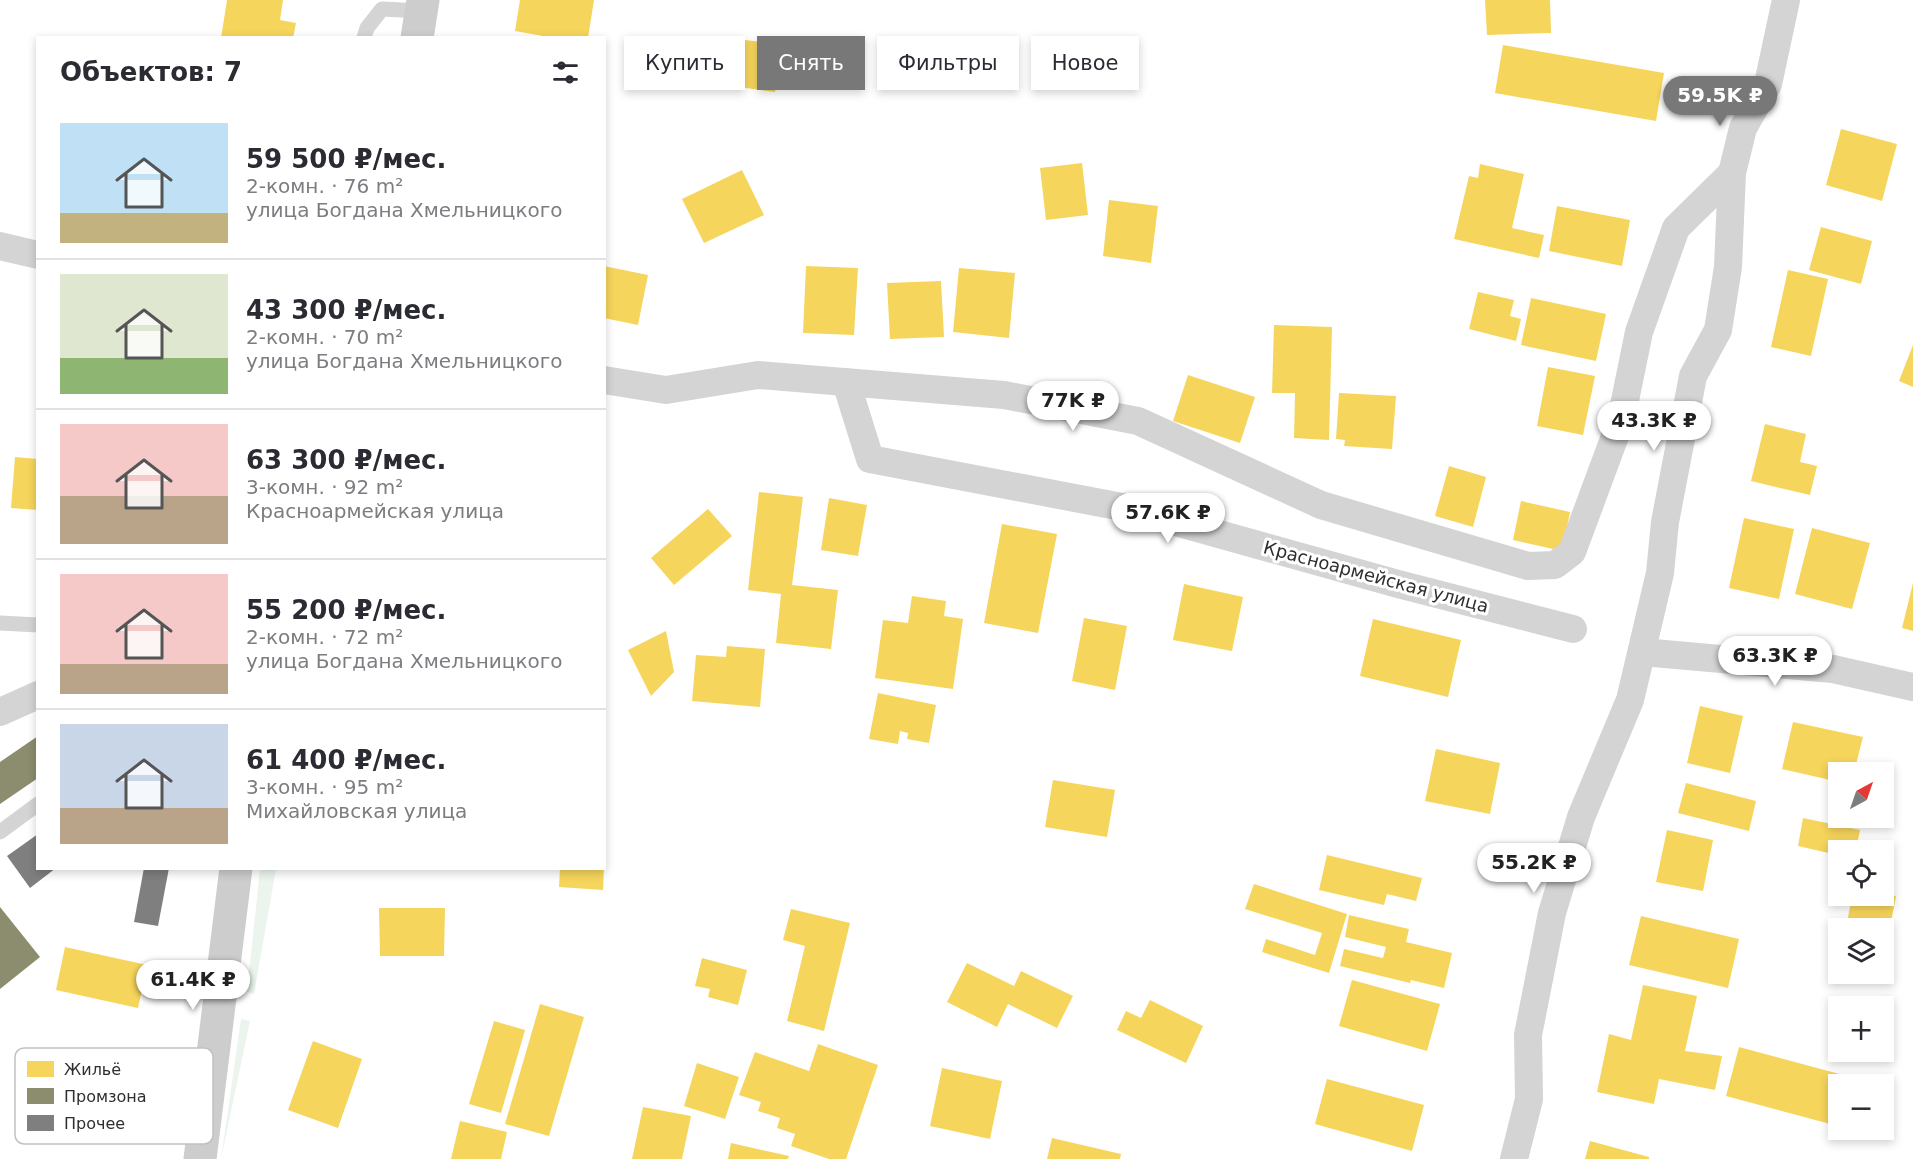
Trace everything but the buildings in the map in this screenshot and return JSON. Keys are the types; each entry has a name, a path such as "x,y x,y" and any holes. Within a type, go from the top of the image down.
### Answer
{"main road":[{"path":"213,1054 236,870"},
{"path":"200,1159 202,1144"}],"street":[{"path":"1514,1159 1529,1099 1528,1035 1552,913 1581,817 1609,756 1630,700 1660,573 1665,522 1693,376 1718,330 1728,267 1732,173 1743,128 1768,84 1786,0"},
{"path":"606,380 666,390 758,375 1004,395 1138,421 1321,505 1528,566 1555,565 1572,552 1621,420 1639,332 1676,228 1732,173"},
{"path":"0,246 36,255"},
{"name":"Красноармейская улица","path":"846,382 870,459 1122,507 1398,585 1573,629"},
{"path":"1642,651 1833,669 1913,687"},
{"path":"0,712 36,696"}],"lane":[{"path":"365,36 367,28 382,9 420,16"},
{"path":"0,623 36,624"},
{"path":"0,832 36,805"}],"shaded area":[{"path":"260,870 276,870 254,994 247,992"},
{"path":"241,1019 250,1021 221,1159"}]}
